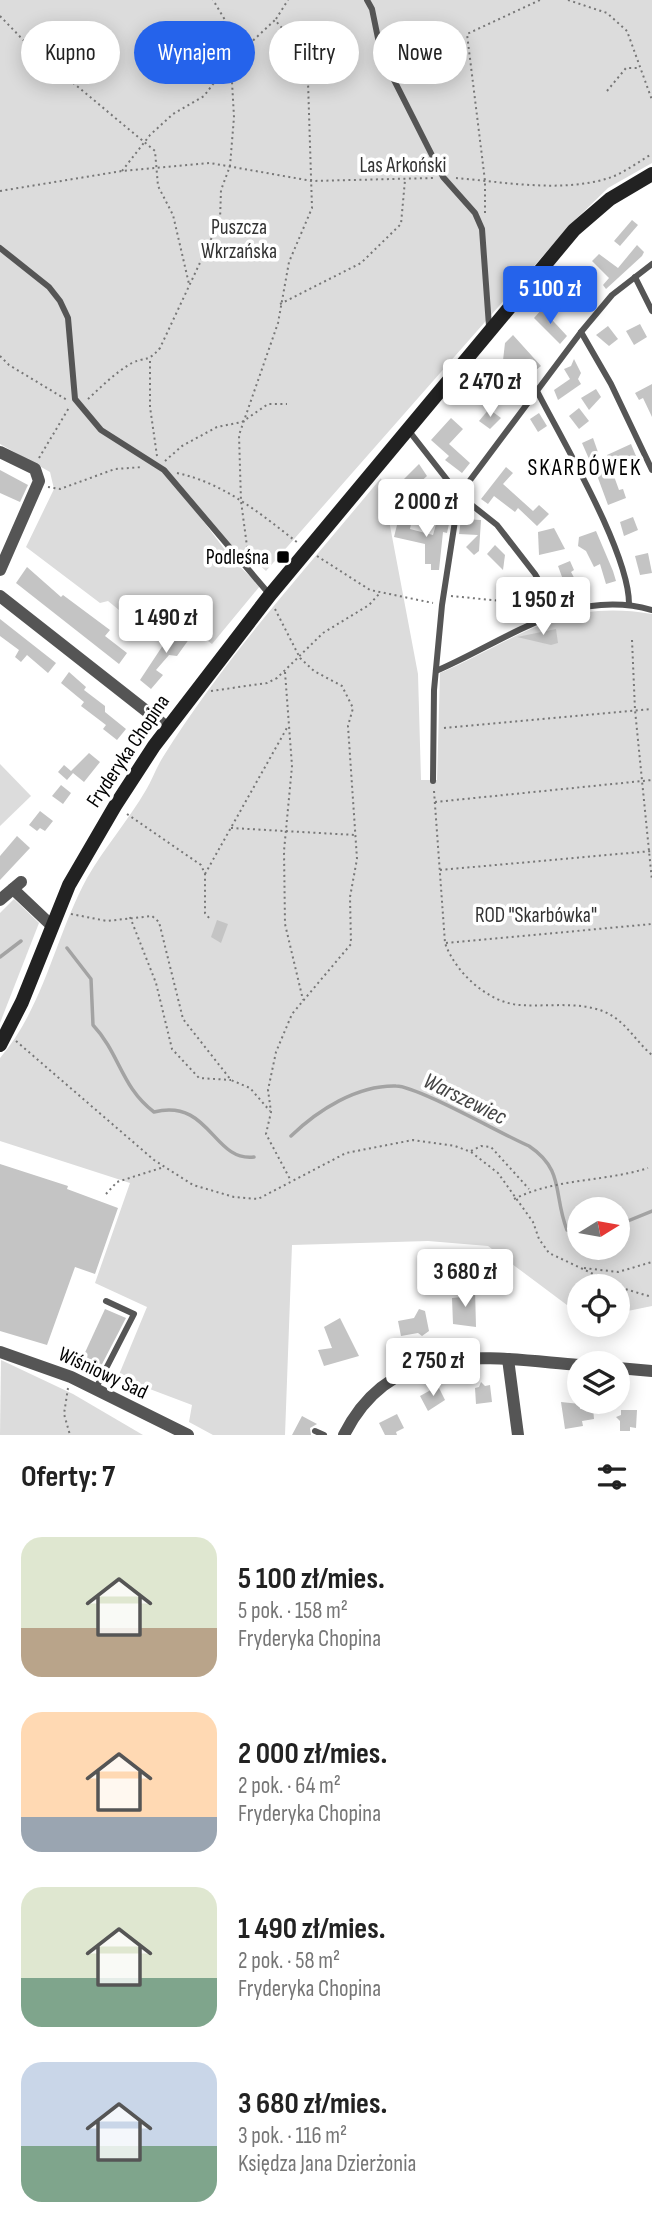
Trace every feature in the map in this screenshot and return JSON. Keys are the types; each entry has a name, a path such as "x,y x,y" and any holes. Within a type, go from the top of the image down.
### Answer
{"street":[{"name":"Fryderyka Chopina","path":"4,1039 69,884 114,806 167,728 270,595 574,230 610,199 652,174"},
{"path":"0,452 35,469 39,486 0,570"},
{"path":"0,596 167,728"},
{"path":"0,900 17,886 51,925"},
{"name":"Wiśniowy Sad","path":"0,1352 96,1388 188,1435"},
{"path":"344,1435 370,1397 393,1379 420,1365 452,1357 567,1364"},
{"path":"508,1359 518,1435"},
{"path":"630,1369 652,1371"}],"lane":[{"path":"367,0 372,9 381,53 443,177 475,213 482,229 490,328"},
{"path":"0,248 49,287 60,301 68,318 75,399 80,407 102,430 161,468 270,595"},
{"path":"433,781 432,730 442,605 459,495 581,332 612,295 652,264"},
{"path":"635,277 652,311"},
{"path":"581,332 611,384 652,470"},
{"path":"537,391 593,499 630,585 629,605"},
{"path":"407,429 459,495 497,525 535,574 557,612"},
{"path":"436,671 525,624 557,612 596,605 629,605 652,610"},
{"path":"96,1388 134,1314 106,1301"},
{"path":"315,1431 324,1435"}],"path":[{"path":"212,0 225,21"},
{"path":"255,39 275,20 288,0"},
{"path":"485,220 485,181 467,34 540,0"},
{"path":"568,0 607,13 627,32 652,100"},
{"path":"0,16 30,47 146,140 155,151 154,170 183,247 189,285"},
{"path":"251,573 241,501 239,435 278,323 289,262 312,208 308,82 288,35 275,20"},
{"path":"607,91 626,68 641,68"},
{"path":"122,171 146,140 173,114 204,96 213,84"},
{"path":"80,407 109,380 134,362 149,360 160,348 220,220 221,190 230,166 234,117 231,84"},
{"path":"0,191 122,171 210,163 312,181 443,177 570,185 612,177 652,154"},
{"path":"280,304 361,262 401,224 405,179"},
{"path":"0,356 9,365 65,401 75,399"},
{"path":"149,360 150,407 161,468"},
{"path":"35,469 62,417 75,399"},
{"path":"161,468 182,446 217,427 242,422 268,404 286,404"},
{"path":"39,486 60,488 115,470 161,468 195,477 241,501 308,550 379,593 442,605"},
{"path":"205,692 267,683 300,658 323,633 369,605 379,593"},
{"path":"270,595 300,658 314,671 342,686 353,708 348,726 357,859 350,897 351,944 292,1014 276,1052 268,1090 271,1112 266,1134 291,1182"},
{"path":"443,596 539,604 557,612"},
{"path":"632,640 635,710 652,881"},
{"path":"285,671 292,766 286,829 285,923 303,1000"},
{"path":"432,730 652,709"},
{"path":"210,919 205,913 203,899 205,874 289,725"},
{"path":"435,802 652,780"},
{"path":"433,781 445,943 455,965 494,997 517,1005 567,1005 605,1012 623,1024 652,1055"},
{"path":"114,806 201,865 205,874"},
{"path":"230,828 286,829 356,835"},
{"path":"439,870 650,851"},
{"path":"66,912 83,919 107,921 129,916 152,916 159,922 183,1019 231,1080"},
{"path":"129,916 156,983 172,1049 199,1078 231,1080 250,1088 271,1112"},
{"path":"445,943 652,923"},
{"path":"4,1039 165,1166 193,1185 234,1197 258,1199 346,1153 385,1144 413,1140 455,1146 471,1152 498,1173 533,1222 539,1240 549,1253 625,1289 652,1297"},
{"path":"471,1152 481,1146 491,1147 530,1191"},
{"path":"106,1194 117,1182 165,1166"},
{"path":"514,1199 530,1191 624,1176 648,1168"},
{"path":"580,1267 618,1272 652,1262"},
{"path":"70,1435 64,1414 71,1377"}],"green space":[{"name":"Puszcza Wkrzańska","path":"0,0 652,0 652,163 608,188 571,224 266,571 253,559 241,557 208,520 201,518 231,558 260,586 212,644 166,611 147,601 130,619 108,601 100,603 26,547 54,489 50,472 0,444"},
{"name":"ROD \"Skarbówka\"","path":"381,478 418,674 421,780 437,780 440,673 517,635 565,617 591,612 620,611 652,614 652,1306 630,1311 630,1274 567,1274 567,1305 488,1246 428,1241 292,1245 285,1435 213,1435 189,1422 192,1405 118,1377 147,1307 95,1283 130,1183 0,1141 0,1058 28,1017 87,878 139,801 187,720 239,649"},
{"path":"0,764 31,796 0,826"},
{"path":"14,899 39,923 0,1023 0,913"},
{"path":"1,1360 73,1394 143,1435 0,1435"}],"building":[{"path":"632,220 638,225 620,246 614,241"},
{"path":"637,245 644,252 642,256 606,289 603,285 609,278 592,261 599,254 618,268"},
{"path":"562,279 595,299 588,309 557,286"},
{"path":"542,309 567,336 560,344 534,318"},
{"path":"640,324 647,337 634,345 626,331"},
{"path":"608,326 618,339 609,346 596,335"},
{"path":"513,335 541,366 530,375 516,359 504,373 521,387 514,395 485,377 496,364 502,369 505,343"},
{"path":"574,359 581,373 578,379 581,384 558,400 554,390 570,379 564,369 571,366"},
{"path":"652,384 652,417 643,398 639,400 635,393"},
{"path":"596,389 601,397 589,410 581,398"},
{"path":"579,408 589,421 579,429 569,416"},
{"path":"489,409 501,418 490,429 479,421"},
{"path":"539,413 547,426 538,432 530,419"},
{"path":"451,418 463,429 449,444 470,463 462,473 445,460 449,456 431,440"},
{"path":"593,438 599,455 589,459 582,443"},
{"path":"631,444 636,456 610,462 607,455"},
{"path":"550,456 570,471 565,477 538,461"},
{"path":"419,464 427,476 406,495 411,494 398,509 388,499 394,498 389,494"},
{"path":"506,467 513,473 503,484 533,511 539,505 549,514 537,526 518,508 515,512 494,496 488,504 481,499"},
{"path":"611,468 619,490 623,489 626,498 608,505 598,478 599,473"},
{"path":"0,470 28,485 20,502 0,493"},
{"path":"434,481 439,505 424,507 421,492 428,490 427,482"},
{"path":"440,510 446,511 444,523 449,524 447,533 443,532 439,570 431,570 431,564 425,564 425,544 394,537 398,521 411,524 410,529 433,535"},
{"path":"633,517 638,530 624,536 620,522"},
{"path":"461,519 481,520 479,551 474,555 466,547 478,535 459,534"},
{"path":"554,528 565,549 539,555 538,532"},
{"path":"596,531 616,581 606,584 600,564 594,567 586,551 578,546 579,537"},
{"path":"495,545 505,555 503,570 487,554"},
{"path":"648,553 652,573 640,575 635,556"},
{"path":"570,561 574,570 571,572 584,596 576,601 565,585 558,566"},
{"path":"27,567 61,597 63,595 110,630 105,636 127,653 119,664 16,583"},
{"path":"527,578 532,587 521,595 516,584"},
{"path":"0,619 56,663 48,673 27,655 21,662 15,657 19,650 0,636"},
{"path":"177,624 192,635 177,656 169,655 156,670 163,675 151,689 140,680"},
{"path":"556,629 558,643 551,645 517,637"},
{"path":"69,672 86,687 84,690 105,706 105,712 126,729 117,740 103,729 106,725 81,706 84,702 61,683"},
{"path":"89,753 100,762 84,782 73,773 67,780 58,772 64,765 71,771"},
{"path":"61,785 71,793 63,804 52,796"},
{"path":"40,811 53,821 45,831 40,828 37,831 29,825"},
{"path":"17,836 30,848 0,880 0,856"},
{"path":"217,920 228,924 221,943 211,937"},
{"path":"0,1164 68,1186 67,1189 118,1208 95,1274 75,1267 47,1345 0,1331"},
{"path":"462,1289 475,1289 476,1327 453,1324 452,1298 462,1297"},
{"path":"105,1309 126,1318 100,1368 82,1359"},
{"path":"419,1309 425,1311 429,1331 422,1336 418,1333 401,1336 398,1321 414,1318"},
{"path":"340,1318 359,1356 324,1366 318,1350 332,1348 324,1327"},
{"path":"481,1382 485,1386 490,1385 492,1402 476,1404 475,1388 479,1387"},
{"path":"438,1386 445,1400 428,1411 420,1396"},
{"path":"561,1402 567,1403 567,1414 594,1414 594,1419 582,1421 583,1426 565,1429"},
{"path":"637,1410 636,1428 620,1431 620,1421 616,1417"},
{"path":"397,1414 404,1428 396,1432 397,1435 385,1435 379,1423"},
{"path":"302,1416 317,1424 310,1428 311,1435 292,1435"}],"waterway":[{"name":"Warszewiec","path":"0,957 21,941"},
{"name":"Warszewiec","path":"67,948 91,979 93,1025 109,1047 134,1092 154,1112 173,1110 187,1114 199,1121 229,1150 240,1156 254,1157"},
{"name":"Warszewiec","path":"291,1136 326,1108 353,1095 381,1087 407,1088 529,1146 540,1155 553,1174 567,1230"},
{"name":"Warszewiec","path":"630,1220 652,1211"}],"place":[{"name":"Podleśna","path":"283,557"}],"district":[{"name":"SKARBÓWEK","path":"585,468"}],"park label":[{"name":"Las Arkoński","path":"403,165"}]}
